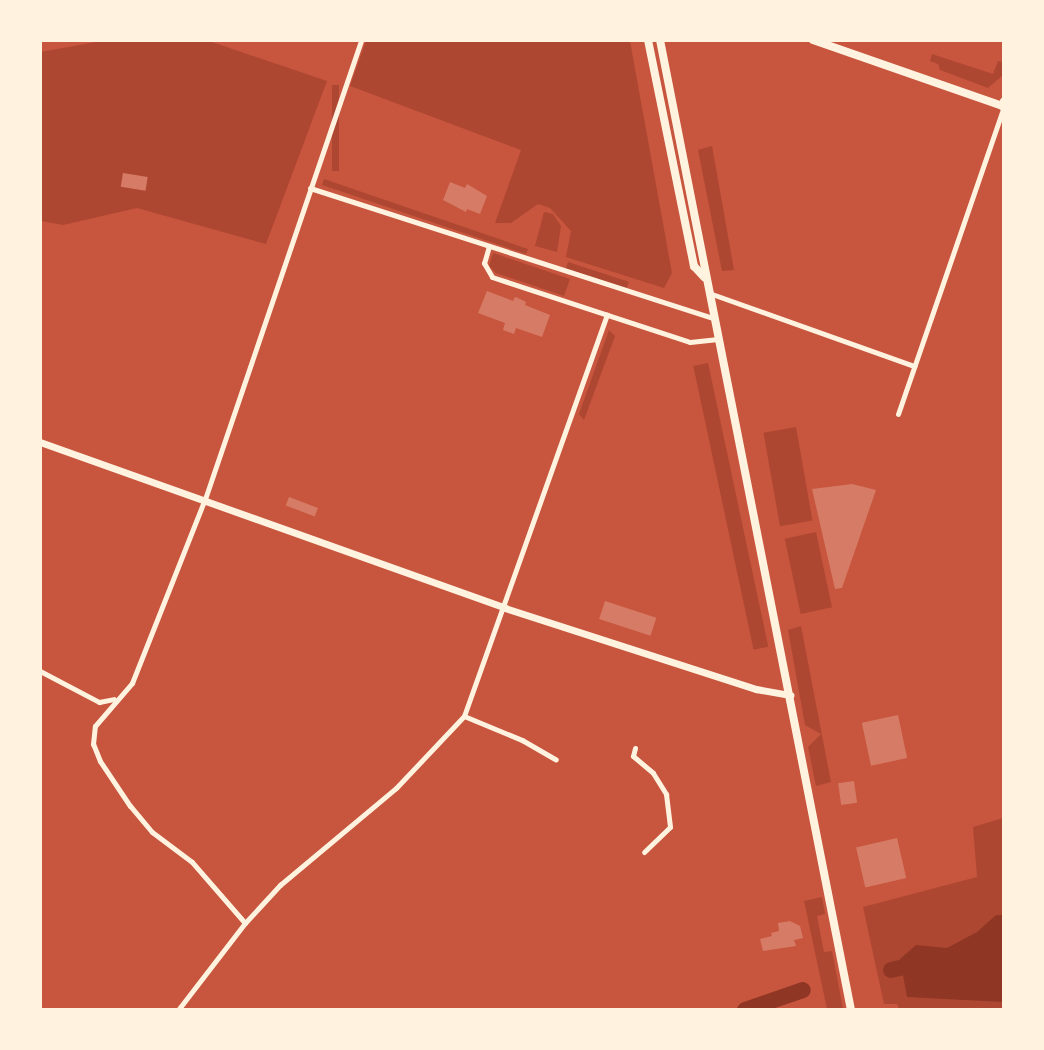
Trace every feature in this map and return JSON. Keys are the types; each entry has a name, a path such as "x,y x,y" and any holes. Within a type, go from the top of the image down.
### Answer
{"main road":[{"path":"648,40 694,266 704,277"},
{"path":"660,40 706,262 704,277 712,318 790,695 851,1010"},
{"path":"813,40 1003,104"}],"street":[{"path":"245,923 192,862 152,832 130,806 93,744 95,726 114,699 132,683 205,500 361,40"},
{"path":"898,414 1003,104"},
{"path":"310,188 712,318"},
{"path":"489,246 484,263 492,277 690,342 718,339"},
{"path":"707,292 914,366"},
{"path":"178,1010 245,923 280,885 422,764 464,716 505,608 607,315"},
{"path":"40,442 505,608 756,689 790,695"},
{"path":"40,671 99,702 114,699"},
{"path":"464,716 522,740 556,760"},
{"path":"635,748 633,756 653,773 666,794 670,827 644,852"}],"shaded area":[{"path":"102,41 209,41 327,81 266,244 137,208 63,225 41,221 40,52"},
{"path":"366,41 630,41 672,273 664,288 566,257 571,231 550,208 538,204 511,223 495,223 521,150 350,86"},
{"path":"932,54 993,74 998,61 1003,62 1003,75 988,88 940,70 938,64 930,61"},
{"path":"332,85 339,85 339,171 332,171"},
{"path":"712,146 734,270 722,271 698,150"},
{"path":"324,179 528,249 526,254 322,185"},
{"path":"544,212 553,214 561,226 557,252 535,246"},
{"path":"493,253 570,279 564,296 496,273 489,266"},
{"path":"568,262 629,282 626,290 565,271"},
{"path":"609,330 615,336 584,420 579,414"},
{"path":"708,363 768,647 754,650 693,366"},
{"path":"796,427 812,521 780,526 764,433"},
{"path":"816,532 832,607 801,614 785,539"},
{"path":"801,626 831,782 816,786 808,747 821,734 805,725 788,630"},
{"path":"1003,818 1003,1009 899,1010 897,1004 884,1004 863,907 977,877 973,827"},
{"path":"822,897 825,914 817,916 824,952 832,951 843,1009 827,1009 804,901"},
{"path":"996,915 1003,915 1003,1002 907,997 900,959 916,945 947,948 977,932"}],"building":[{"path":"123,173 148,177 146,191 121,187"},
{"path":"450,182 465,188 467,184 487,196 480,214 467,209 466,212 443,200"},
{"path":"487,291 513,301 515,297 526,302 525,305 550,315 542,337 516,328 514,334 503,330 505,323 478,313"},
{"path":"852,484 876,490 842,588 835,589 812,489"},
{"path":"289,497 318,508 315,517 286,505"},
{"path":"605,601 656,618 650,636 599,619"},
{"path":"898,715 907,758 871,766 862,723"},
{"path":"854,781 857,803 841,805 838,783"},
{"path":"897,838 906,878 865,887 856,847"},
{"path":"790,921 800,926 803,938 794,940 796,946 763,951 760,939 772,936 771,933 779,931 778,923"}],"waterway":[{"path":"891,970 922,963"},
{"path":"745,1010 803,990"}]}
